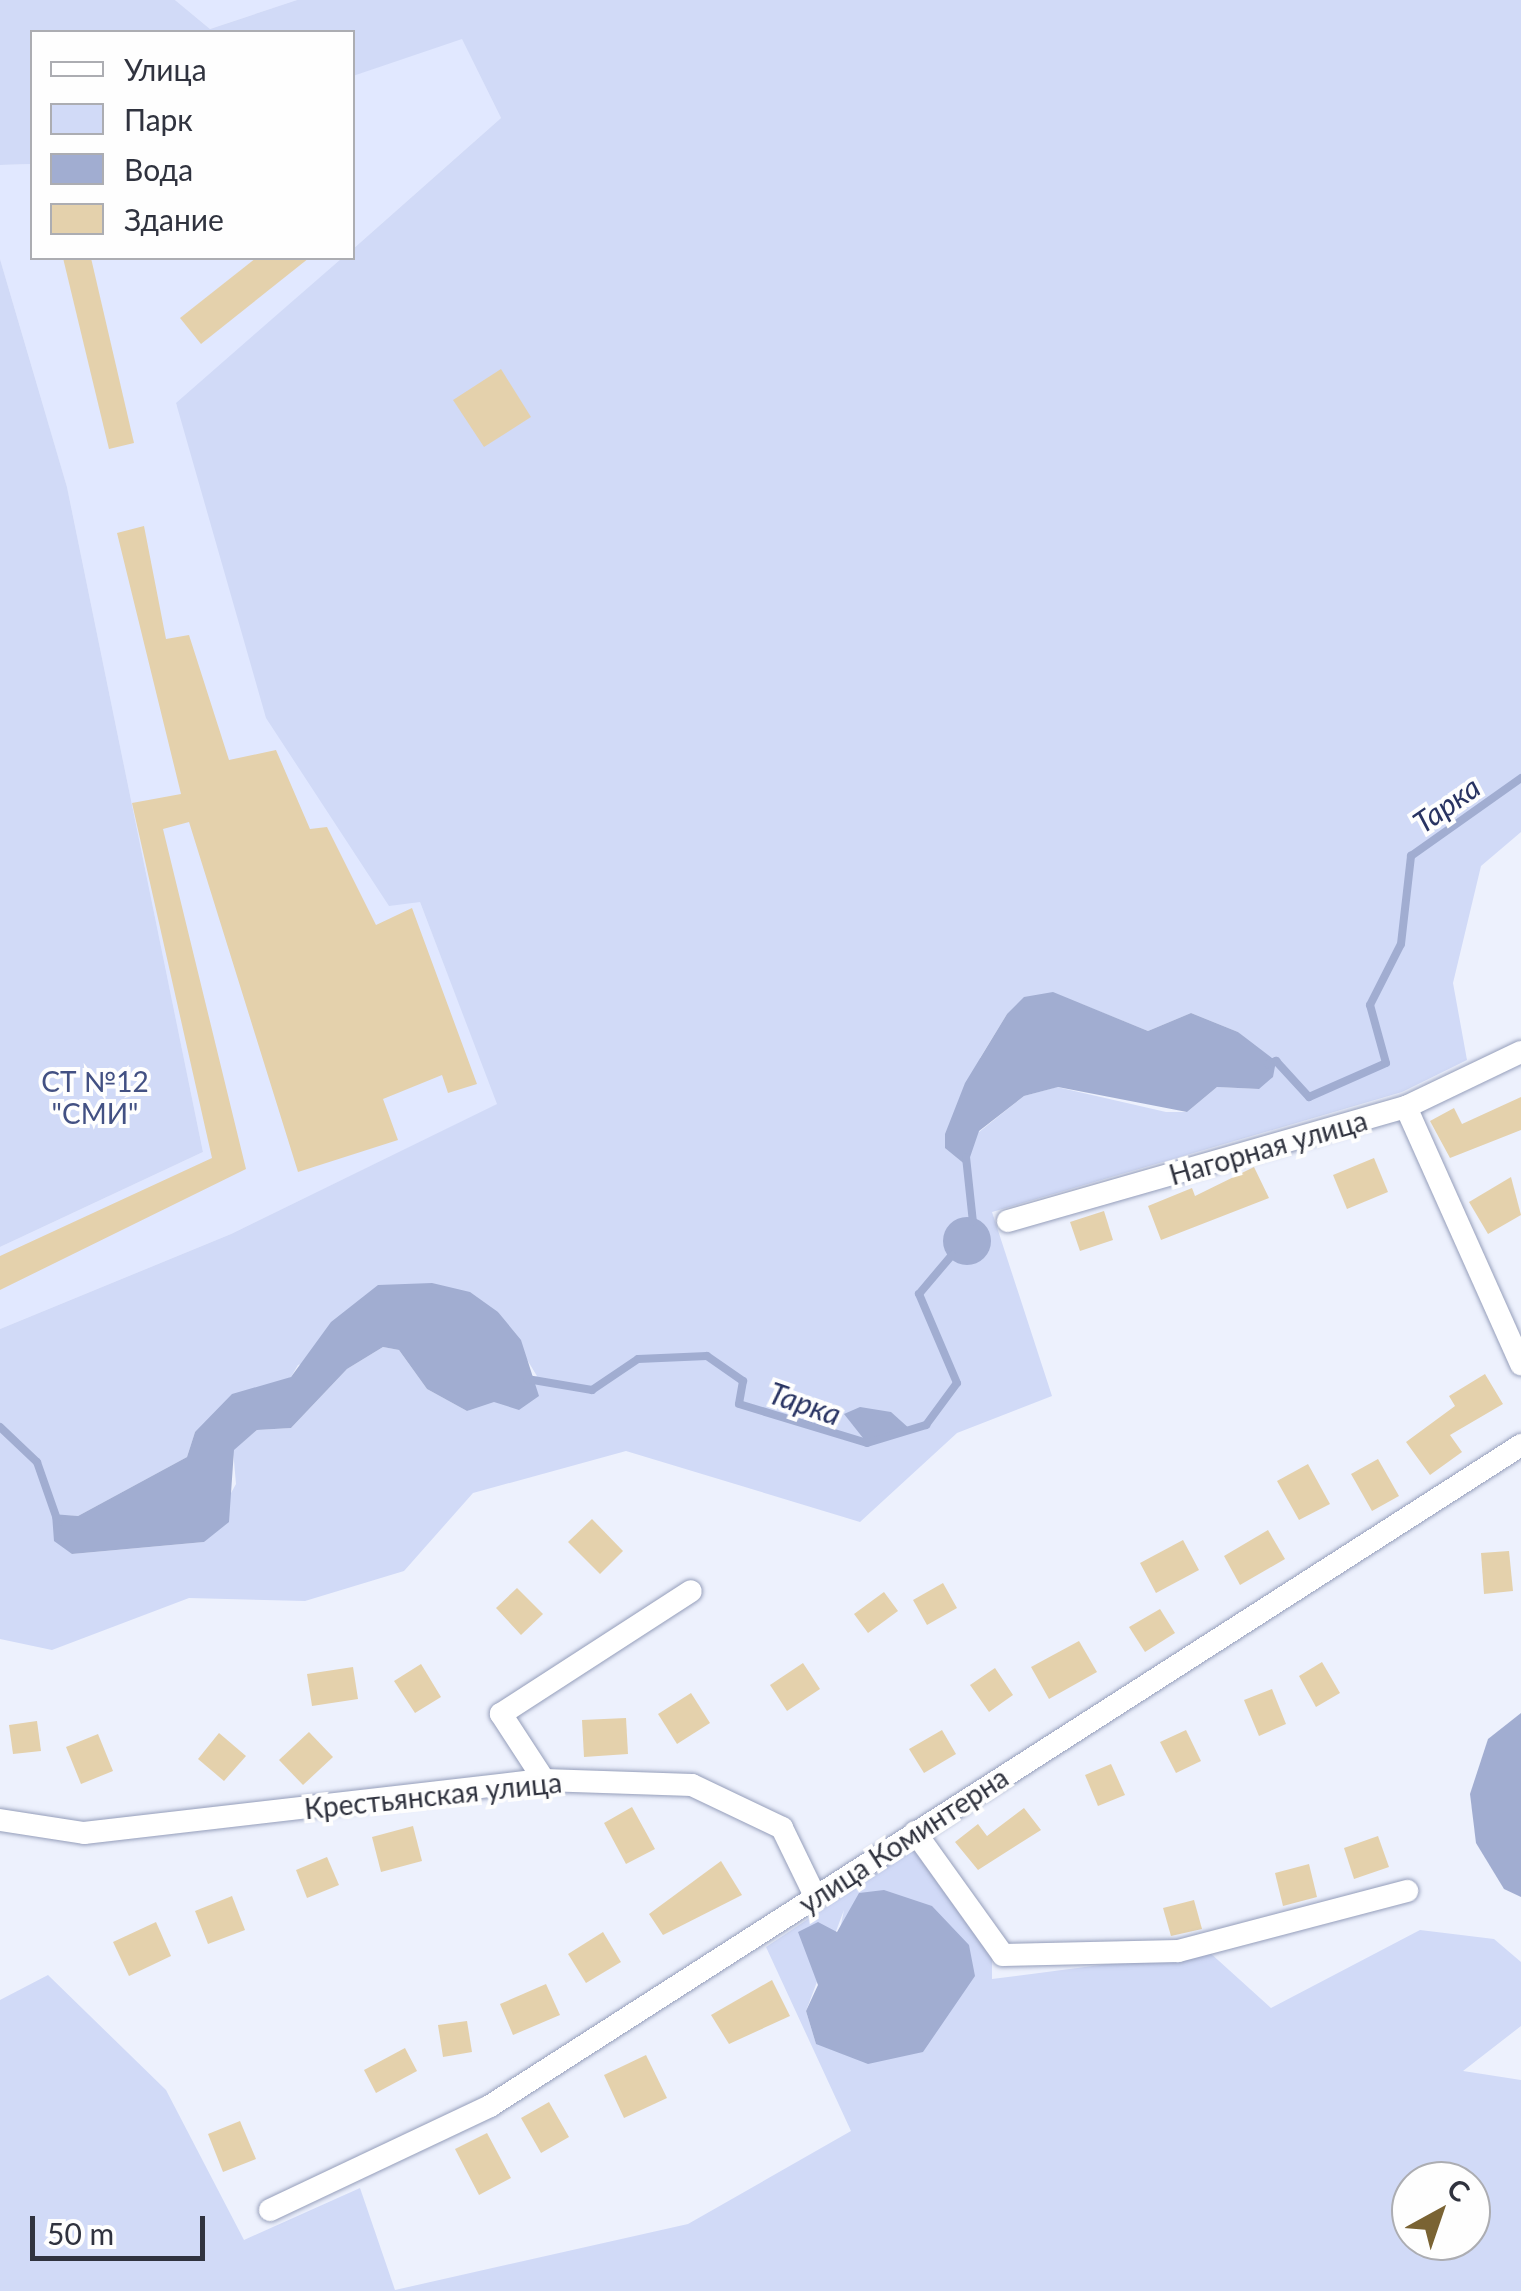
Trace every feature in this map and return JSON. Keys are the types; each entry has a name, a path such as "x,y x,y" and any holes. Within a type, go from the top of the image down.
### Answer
{"street":[{"name":"Нагорная улица","path":"1008,1221 1406,1107 1521,1052"},
{"path":"1406,1107 1521,1364"},
{"name":"улица Коминтерна","path":"270,2210 490,2106 1521,1445"},
{"path":"544,1780 501,1714 691,1590"},
{"name":"Крестьянская улица","path":"0,1820 84,1833 544,1780 692,1784 782,1828 815,1896"},
{"path":"915,1832 1003,1956 1178,1952 1408,1892"}],"shaded area":[{"path":"175,0 297,0 210,29"},
{"path":"462,38 501,118 355,247 355,75"},
{"path":"30,164 30,260 340,260 176,404 420,902 498,1104 231,1234 0,1329 0,1247 203,1152 67,487 0,259 0,165"}],"green space":[{"path":"0,0 175,0 210,29 297,0 1521,0 1521,832 1481,866 1453,983 1467,1060 1402,1092 992,1212 1052,1396 957,1433 860,1522 626,1451 473,1493 404,1571 305,1601 189,1598 52,1650 0,1639 0,1329 231,1234 497,1104 420,902 389,906 266,718 176,403 340,260 355,260 355,247 501,118 462,39 355,75 355,30 30,30 30,164 0,165","holes":["1079,1003 1148,1031 1191,1013 1238,1032 1253,1045 1259,1089 1217,1087 1187,1112 1166,1112 1057,1087 1024,1096 979,1132 980,1058 1007,1014","498,1312 537,1376 467,1411 427,1389 399,1350 383,1347 347,1369 291,1428 257,1430 233,1450 236,1484 204,1542 72,1554 52,1515 78,1516 187,1457 195,1432 291,1377 298,1365"]},
{"name":"СТ №12 \"СМИ\"","path":"0,259 67,487 203,1152 0,1247"},
{"path":"913,1849 992,1959 992,1979 1208,1951 1271,2008 1420,1930 1494,1939 1521,1962 1521,2026 1463,2071 1521,2080 1521,2291 0,2291 0,2000 48,1975 166,2090 244,2240 360,2188 395,2290 688,2224 851,2131 766,1947","holes":["844,1910 816,2044 806,2011"]}],"water":[{"path":"1053,992 1148,1031 1191,1013 1238,1032 1276,1061 1273,1077 1259,1089 1217,1087 1187,1112 1058,1087 1024,1096 979,1131 967,1166 945,1148 945,1134 965,1083 1007,1014 1024,997"},
{"path":"967,1217 984,1224 991,1241 984,1258 967,1265 950,1258 943,1241 950,1224"},
{"path":"432,1283 470,1292 498,1312 521,1340 539,1396 519,1410 494,1402 467,1411 427,1389 399,1350 383,1347 347,1369 291,1428 257,1430 234,1450 229,1522 204,1542 72,1554 54,1541 52,1514 78,1516 187,1457 195,1432 232,1394 291,1377 331,1322 378,1285"},
{"path":"860,1407 891,1412 911,1430 867,1443 844,1414"},
{"path":"1521,1713 1521,1897 1504,1889 1476,1843 1470,1794 1488,1739"},
{"path":"884,1890 932,1906 969,1945 975,1976 923,2052 868,2064 816,2044 806,2011 818,1985 798,1932 818,1922 837,1932 859,1893"}],"building":[{"path":"63,260 91,260 134,443 109,449"},
{"path":"253,260 306,260 201,344 180,318"},
{"path":"501,369 531,417 484,447 453,400"},
{"path":"144,526 166,639 189,635 229,760 276,750 310,829 327,827 376,925 412,908 477,1084 448,1093 442,1075 383,1099 398,1140 298,1172 189,822 163,829 246,1169 0,1290 0,1256 212,1158 132,803 181,794 117,533"},
{"path":"1521,1097 1521,1130 1450,1158 1430,1121 1454,1108 1462,1124"},
{"path":"1374,1158 1388,1192 1347,1209 1333,1175"},
{"path":"1254,1167 1269,1198 1161,1240 1148,1206 1192,1188 1195,1196"},
{"path":"1511,1177 1521,1215 1488,1234 1469,1202"},
{"path":"1104,1211 1113,1240 1080,1251 1070,1222"},
{"path":"1485,1374 1503,1404 1450,1435 1462,1452 1430,1475 1406,1442 1455,1406 1449,1396"},
{"path":"1378,1459 1399,1496 1372,1511 1351,1474"},
{"path":"1308,1464 1330,1504 1299,1520 1277,1481"},
{"path":"592,1519 623,1551 600,1574 568,1542"},
{"path":"1268,1530 1285,1559 1240,1585 1224,1556"},
{"path":"1183,1540 1199,1570 1156,1593 1140,1563"},
{"path":"1509,1551 1513,1591 1484,1594 1481,1553"},
{"path":"943,1583 957,1608 927,1625 913,1600"},
{"path":"517,1588 543,1614 521,1635 496,1608"},
{"path":"884,1592 898,1611 868,1633 854,1614"},
{"path":"1160,1609 1175,1633 1145,1652 1129,1627"},
{"path":"1079,1641 1097,1672 1049,1699 1031,1667"},
{"path":"1322,1662 1340,1693 1316,1707 1299,1676"},
{"path":"803,1663 820,1689 787,1711 770,1685"},
{"path":"421,1664 441,1697 415,1713 394,1681"},
{"path":"353,1667 358,1699 312,1706 307,1674"},
{"path":"995,1668 1013,1695 989,1712 970,1685"},
{"path":"1272,1689 1286,1724 1259,1736 1244,1700"},
{"path":"691,1693 710,1723 677,1744 658,1714"},
{"path":"626,1718 628,1754 584,1757 582,1720"},
{"path":"37,1721 41,1751 13,1754 9,1725"},
{"path":"942,1730 956,1754 924,1773 909,1749"},
{"path":"1186,1730 1201,1761 1176,1773 1160,1742"},
{"path":"309,1732 333,1757 303,1785 279,1760"},
{"path":"219,1733 246,1756 224,1781 198,1759"},
{"path":"98,1734 113,1771 81,1784 66,1747"},
{"path":"1111,1764 1125,1795 1098,1806 1085,1775"},
{"path":"632,1807 655,1849 626,1864 604,1823"},
{"path":"1024,1808 1041,1830 978,1870 955,1842 978,1824 987,1836"},
{"path":"413,1826 422,1861 381,1872 372,1837"},
{"path":"1378,1836 1389,1867 1354,1879 1344,1848"},
{"path":"327,1857 339,1885 307,1898 296,1870"},
{"path":"721,1861 742,1895 663,1935 649,1914"},
{"path":"1309,1864 1317,1897 1283,1906 1275,1873"},
{"path":"232,1896 245,1930 208,1944 195,1911"},
{"path":"1194,1900 1202,1929 1171,1936 1163,1908"},
{"path":"156,1922 171,1956 129,1976 113,1942"},
{"path":"603,1932 621,1962 586,1983 568,1954"},
{"path":"772,1980 790,2016 729,2044 711,2015"},
{"path":"546,1984 560,2015 513,2035 500,2004"},
{"path":"467,2021 472,2052 443,2057 438,2025"},
{"path":"405,2048 417,2071 376,2093 364,2070"},
{"path":"646,2055 667,2098 624,2118 604,2075"},
{"path":"549,2102 569,2137 541,2153 521,2118"},
{"path":"240,2121 256,2159 223,2172 208,2134"},
{"path":"487,2133 511,2178 479,2195 455,2149"}],"waterway":[{"name":"Тарка","path":"1268,1064 1276,1061 1309,1097 1386,1063 1370,1005 1401,944 1411,856 1521,778"},
{"name":"Тарка","path":"966,1157 973,1222"},
{"name":"Тарка","path":"527,1379 592,1390 638,1359 707,1356 743,1381 739,1404 867,1443 926,1425 957,1383 919,1294 952,1255"},
{"name":"Тарка","path":"0,1427 37,1462 58,1522"}]}
